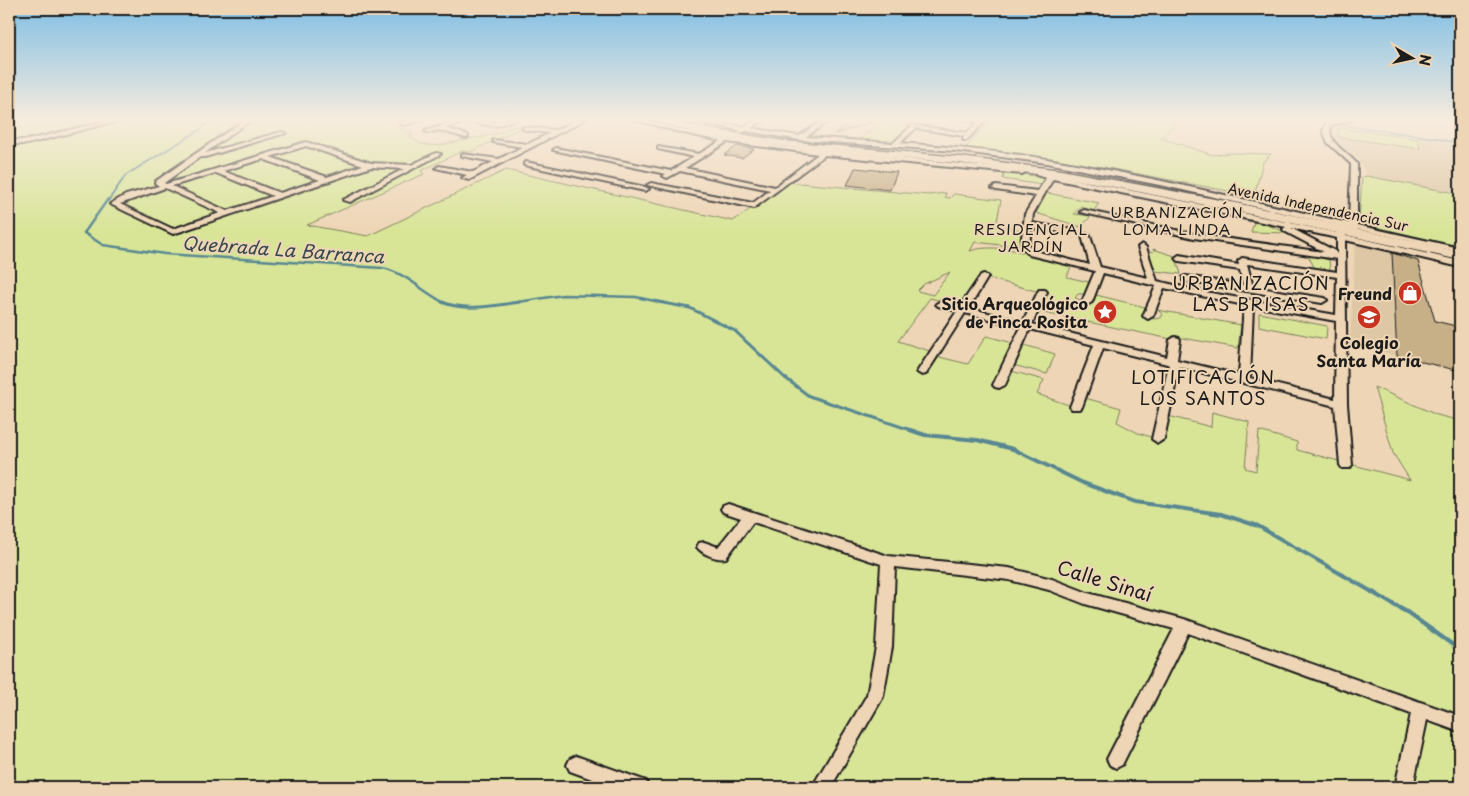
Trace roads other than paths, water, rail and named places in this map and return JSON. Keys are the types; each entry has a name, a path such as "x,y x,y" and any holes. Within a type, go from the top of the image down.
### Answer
{"highway":[{"name":"Avenida Independencia Sur","path":"889,156 1010,166 1105,180 1341,233 1383,238 1460,253"},
{"name":"Avenida Independencia Sur","path":"958,156 1109,178 1353,227 1460,253"}],"street":[{"path":"198,156 161,179 159,183 228,214"},
{"path":"194,159 204,156"},
{"path":"267,156 129,197 114,204 173,232 370,165"},
{"path":"344,156 370,165 412,167"},
{"path":"347,200 434,156"},
{"path":"475,156 500,161"},
{"path":"466,178 509,156"},
{"path":"591,156 776,189"},
{"path":"637,194 701,156"},
{"path":"526,164 754,206 820,156"},
{"path":"1010,156 1111,172 1353,227 1354,164 1345,156"},
{"path":"264,157 327,180"},
{"path":"936,160 1051,176 1267,220 1341,233 1421,256 1460,264"},
{"path":"440,168 475,174"},
{"path":"217,171 280,196"},
{"path":"1051,176 1030,211 1026,248 1037,254 1157,284 1342,319"},
{"path":"996,188 1041,194"},
{"path":"1084,212 1194,236 1341,257"},
{"path":"1267,220 1341,257"},
{"path":"1028,225 1068,230"},
{"path":"1341,233 1342,404 1346,465"},
{"path":"1086,236 1098,270 1087,302"},
{"path":"1383,238 1421,256"},
{"path":"1142,247 1157,284 1148,316"},
{"path":"1179,258 1342,275"},
{"path":"1243,264 1249,288"},
{"path":"922,372 984,278"},
{"path":"1186,279 1322,300"},
{"path":"999,385 1042,292"},
{"path":"1281,294 1286,309"},
{"path":"1244,380 1249,302"},
{"path":"941,304 1099,345 1342,404"},
{"path":"1158,439 1173,363 1175,340"},
{"path":"1076,407 1099,345"},
{"name":"Calle Sinaí","path":"728,509 888,561 1027,577 1085,598 1184,625 1460,724"},
{"path":"704,547 720,554 750,516"},
{"path":"821,787 878,690 884,646 888,561"},
{"path":"1116,759 1184,625"},
{"path":"1404,787 1421,710"},
{"path":"576,765 639,787"}],"waterway":[{"name":"Quebrada La Barranca","path":"108,201 126,175 157,156"},
{"name":"Quebrada La Barranca","path":"108,199 84,233 103,245 165,254 382,268 407,278 445,303"},
{"name":"Quebrada La Barranca","path":"512,303 563,295 636,297 664,303"},
{"name":"Quebrada La Barranca","path":"445,303 470,307 520,302"},
{"name":"Quebrada La Barranca","path":"658,302 690,308 735,331 784,377 809,396 914,431"},
{"name":"Quebrada La Barranca","path":"910,430 925,435 977,440 1013,449 1083,483 1135,502 1221,514 1258,526 1374,593"},
{"name":"Quebrada La Barranca","path":"1372,592 1408,613 1460,650"}],"place":[{"name":"Freund","path":"1410,293"},
{"name":"Sitio Arqueológico de Finca Rosita","path":"1105,312"},
{"name":"Colegio Santa María","path":"1369,317"}],"district":[{"name":"URBANIZACIÓN LOMA LINDA","path":"1177,220"},
{"name":"RESIDENCIAL JARDÍN","path":"1031,236"},
{"name":"URBANIZACIÓN LAS BRISAS","path":"1251,292"},
{"name":"LOTIFICACIÓN LOS SANTOS","path":"1203,386"}]}
